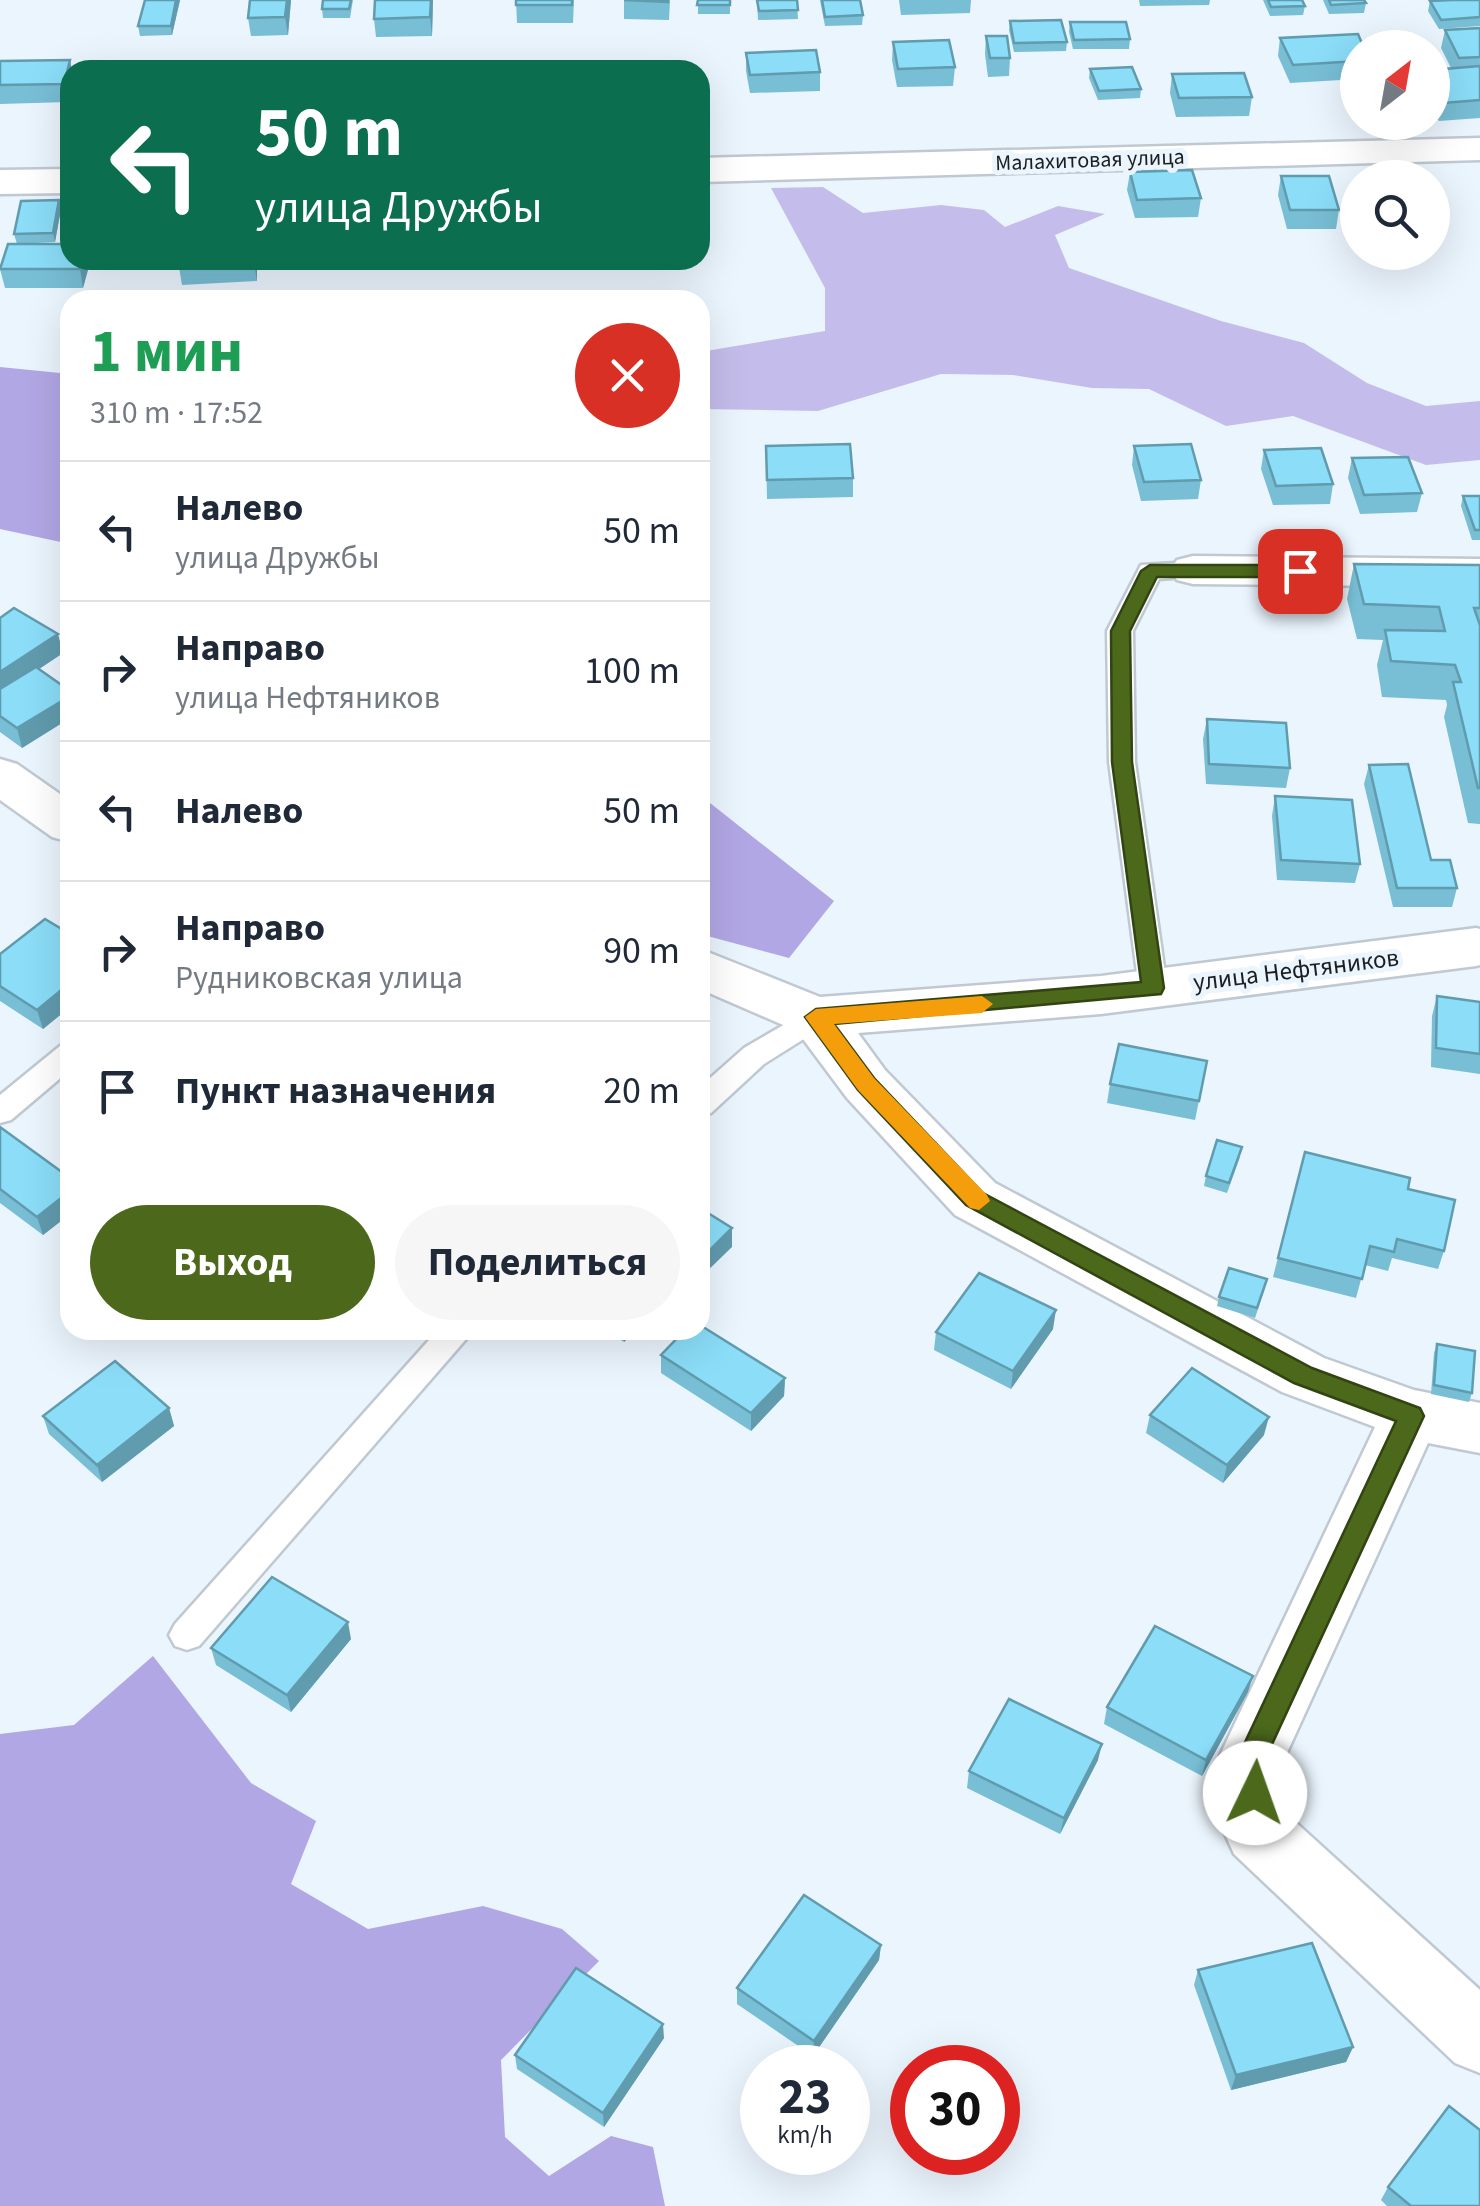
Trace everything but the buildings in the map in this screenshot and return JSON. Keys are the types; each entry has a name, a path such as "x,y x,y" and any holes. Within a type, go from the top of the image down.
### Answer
{"street":[{"name":"Малахитовая улица","path":"710,170 1480,149"},
{"path":"0,182 60,181"},
{"path":"1193,570 1480,573"},
{"path":"0,776 60,819"},
{"name":"улица Нефтяников","path":"816,1017 1153,988 1476,947"},
{"path":"710,972 816,1017 866,1084 975,1199 1303,1376 1411,1416 1480,1428"},
{"path":"1411,1416 1253,1755 1258,1832 1480,2038"}],"lane":[{"path":"1153,988 1122,762 1120,631 1150,571 1193,570"},
{"path":"710,1096 754,1056 816,1017"},
{"path":"0,1112 60,1062"},
{"path":"188,1635 449,1340"}],"shaded area":[{"path":"823,187 863,213 941,205 984,210 1005,227 1058,206 1105,214 1055,235 1069,268 1221,321 1304,343 1367,383 1426,406 1480,401 1480,460 1426,465 1293,416 1226,426 1149,389 1092,388 1013,375 941,374 818,411 710,409 710,350 825,331 825,288 771,188"},
{"path":"0,367 60,373 60,542 0,529"},
{"path":"710,803 834,901 789,958 710,937"},
{"path":"153,1656 251,1783 316,1821 291,1884 368,1929 483,1906 562,1929 599,1961 501,2060 505,2137 549,2176 611,2136 653,2147 665,2206 0,2206 0,1734 74,1725"}],"slow traffic":[{"path":"979,1201 866,1084 816,1017 982,1004"}],"route":[{"path":"1255,1793 1253,1755 1411,1416 1303,1376 975,1199 866,1084 816,1017 1153,988 1122,762 1120,631 1150,571 1300,571"}]}
